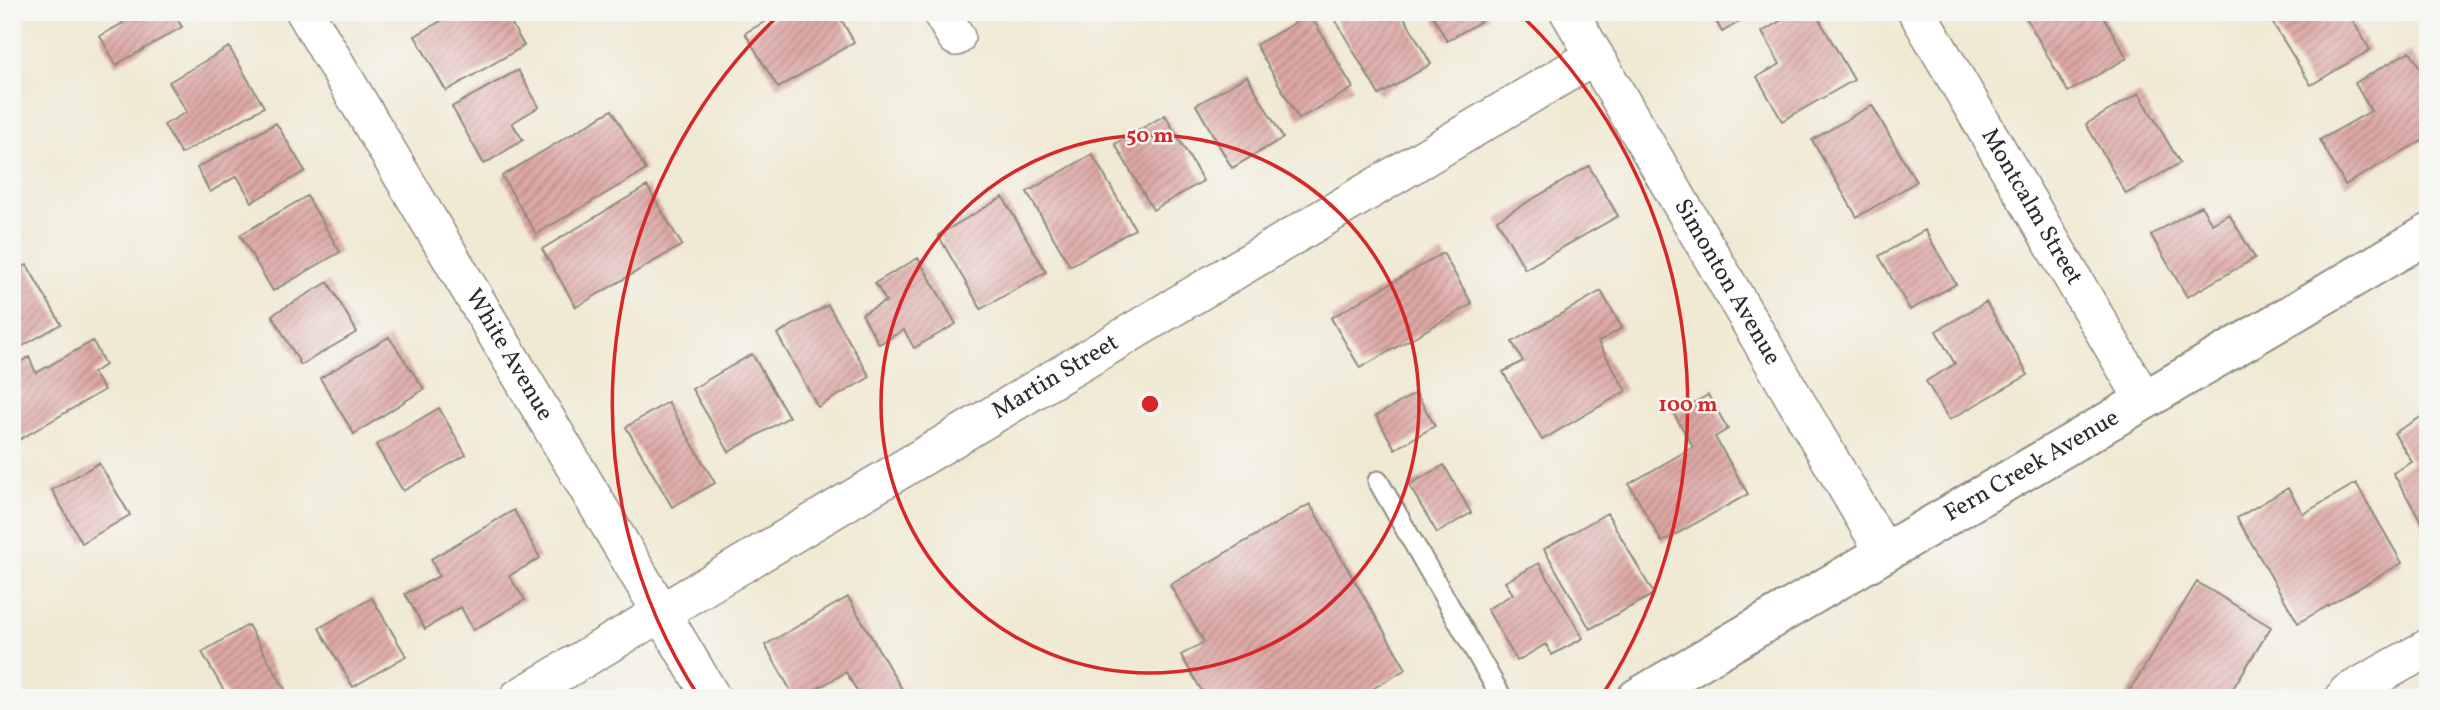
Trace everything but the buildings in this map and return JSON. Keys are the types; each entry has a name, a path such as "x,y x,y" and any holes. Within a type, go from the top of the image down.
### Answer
{"street":[{"name":"White Avenue","path":"305,12 712,698"},
{"name":"Simonton Avenue","path":"1569,12 1884,552"},
{"name":"Montcalm Street","path":"1917,12 2144,400"},
{"name":"Martin Street","path":"517,698 1595,56"},
{"name":"Fern Creek Avenue","path":"1637,698 2428,234"},
{"path":"2344,698 2347,693 2428,648"}],"lane":[{"path":"1378,481 1502,698"}]}
